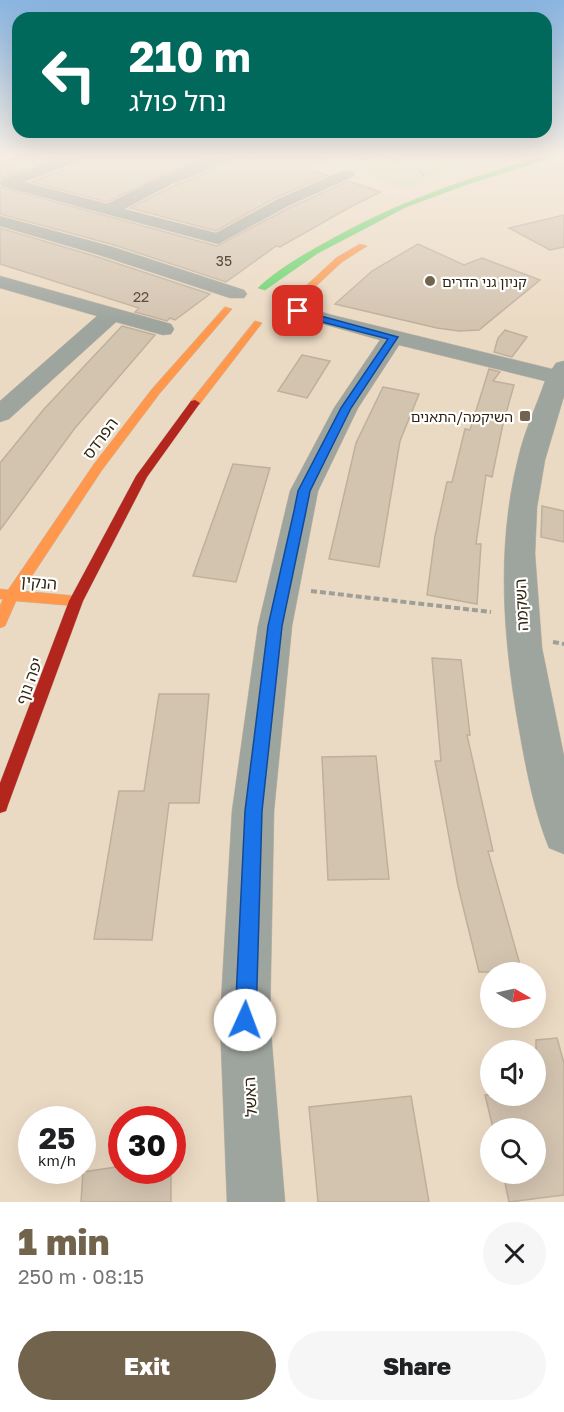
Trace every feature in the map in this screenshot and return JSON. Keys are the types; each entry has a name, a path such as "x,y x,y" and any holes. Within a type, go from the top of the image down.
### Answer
{"street":[{"path":"108,210 218,239 269,210"},
{"path":"262,288 314,252 365,224 397,210"},
{"path":"414,217 430,210"},
{"path":"0,221 106,251 262,313 325,320 562,375"},
{"path":"106,251 156,222"},
{"path":"262,313 339,260 377,238"},
{"path":"0,282 163,329"},
{"path":"76,601 142,476 262,313 288,292 262,288"},
{"path":"262,288 262,313"},
{"name":"הפרדס","path":"5,595 98,466 156,391 262,313"},
{"path":"0,414 112,314"},
{"name":"האשל","path":"256,1202 245,1020 253,811 275,626 304,491 346,408 393,337"},
{"name":"השקמה","path":"562,375 531,460 519,538 520,616 543,756 564,833"},
{"path":"0,622 5,595"},
{"name":"הנקין","path":"5,595 76,601"},
{"name":"יפה נוף","path":"0,805 76,601"}],"path":[{"path":"284,588 520,616"}],"building":[{"path":"0,210 85,210 217,246 285,210 345,210 280,247 276,246 226,282 114,245 0,214"},
{"path":"138,210 253,210 216,231"},
{"path":"564,215 564,247 550,250 509,228"},
{"path":"0,228 210,294 175,320 170,318 167,321 135,312 139,308 0,264"},
{"name":"קניון גני הדרים","path":"418,244 464,265 482,258 540,280 479,330 459,331 437,328 335,304 372,271"},
{"path":"122,326 155,335 75,428 0,530 0,463 44,409"},
{"path":"505,330 527,337 512,357 494,352 498,338"},
{"path":"302,355 330,361 307,398 278,391"},
{"path":"489,369 500,372 493,381 514,385 492,477 486,475 476,544 481,544 477,604 427,595 435,536 447,482 452,482 465,429 470,430"},
{"path":"383,387 419,394 400,441 379,567 329,559 356,443"},
{"path":"233,464 270,468 236,582 193,576"},
{"path":"542,506 564,511 564,542 541,537"},
{"path":"432,658 461,660 470,735 467,735 493,851 488,851 519,962 480,962 479,972 458,886 435,761 441,761"},
{"path":"159,694 209,694 199,803 169,803 152,940 94,939 119,791 144,791"},
{"path":"376,756 389,879 328,880 322,757"},
{"path":"557,1038 564,1063 564,1195 509,1202 505,1184 546,1184 546,1118 491,1118 488,1106 546,1106 546,1040 536,1040"},
{"path":"411,1096 429,1202 318,1202 309,1107"},
{"path":"108,1168 108,1184 171,1184 171,1202 81,1202 82,1184 96,1184 96,1170"}],"traffic: fast":[{"path":"262,288 315,251 395,210"}],"traffic: slow":[{"path":"297,299 339,260 363,246"},
{"path":"0,622 11,596 98,467 156,391 228,309"},
{"path":"195,403 258,323"},
{"path":"0,594 76,601"}],"traffic: jam":[{"path":"0,805 76,601 142,476 195,403"}],"place":[{"name":"קניון גני הדרים","path":"430,281"},
{"name":"השיקמה/התאנים","path":"525,416"}],"route":[{"path":"245,1020 253,811 275,626 304,491 346,408 393,337 298,311"}]}
